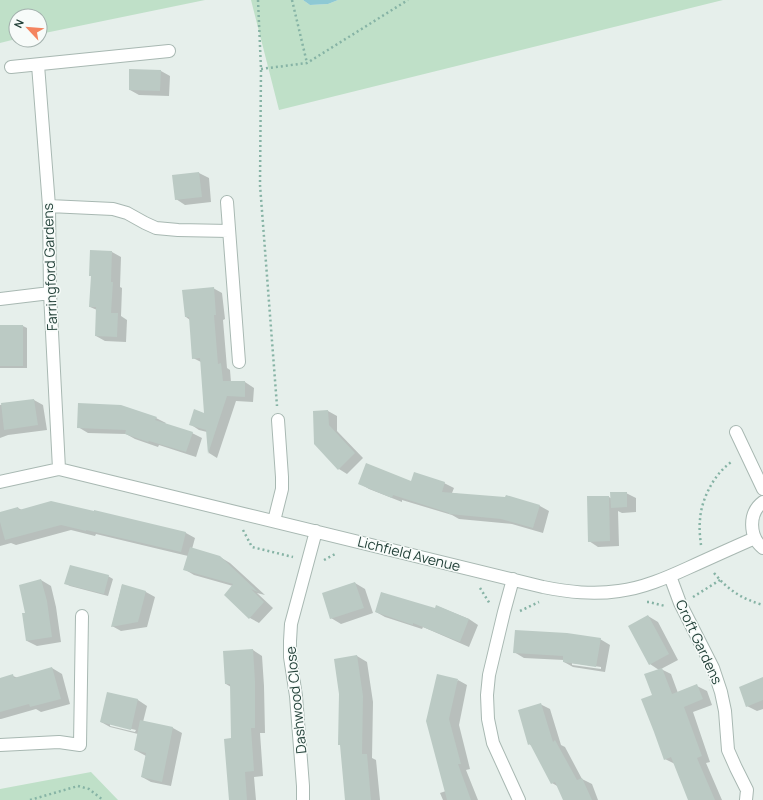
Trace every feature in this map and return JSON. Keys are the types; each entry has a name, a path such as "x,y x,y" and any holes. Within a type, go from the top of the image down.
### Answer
{"street":[{"path":"11,68 169,51"},
{"name":"Farringford Gardens","path":"38,65 49,206 50,293 59,469"},
{"path":"227,202 239,362"},
{"path":"49,206 113,209 127,213 156,228 229,231"},
{"path":"0,299 50,293"},
{"path":"274,521 282,489 278,420"},
{"path":"736,432 763,490"},
{"path":"0,482 59,469"},
{"name":"Lichfield Avenue","path":"59,469 562,591 580,593 619,591 638,588 670,576 755,538"},
{"path":"763,502 755,512 752,520 752,529 755,538 763,548"},
{"name":"Dashwood Close","path":"303,800 304,786 296,696 290,657 290,641 291,624 316,531"},
{"name":"Croft Gardens","path":"670,576 680,604 713,668 722,692 728,750 747,790 746,800"},
{"path":"513,579 489,675 487,695 488,719 493,743 519,800"},
{"path":"0,745 59,742 80,745 82,616"}],"path":[{"path":"258,0 261,69 260,185 278,420"},
{"path":"292,0 307,63"},
{"path":"261,69 307,63 408,0"},
{"path":"701,545 700,519 704,499 714,480 728,464 736,460"},
{"path":"242,529 252,547 298,558"},
{"path":"713,571 732,591 747,600 763,605"},
{"path":"689,600 720,580"},
{"path":"30,800 78,786 89,789 104,800"}],"green space":[{"path":"0,0 205,0 48,32 48,8 8,8 8,41 0,43"},
{"path":"251,0 303,0 310,5 328,4 338,0 723,0 279,110"},
{"path":"91,772 118,800 0,800 0,789"}],"water":[{"path":"303,0 338,0 328,4 310,5"}],"building":[{"path":"129,69 161,70 160,91 129,90"},
{"path":"199,172 202,197 175,200 172,175"},
{"path":"90,250 112,251 111,282 113,282 111,313 118,313 117,337 95,336 96,307 89,307 91,276 89,276"},
{"path":"214,287 216,315 214,315 218,364 221,363 223,381 245,381 245,397 227,396 208,454 206,430 189,425 194,409 204,413 200,358 192,359 189,317 185,317 182,290"},
{"path":"0,325 23,325 23,366 0,366"},
{"path":"34,399 38,425 4,430 1,403"},
{"path":"78,403 121,405 157,417 155,420 193,432 186,452 125,434 126,430 77,428"},
{"path":"328,410 329,425 355,453 338,470 314,444 313,411"},
{"path":"366,463 411,481 414,472 445,482 442,492 505,497 506,495 540,505 533,528 501,519 449,514 393,495 392,498 358,484"},
{"path":"610,492 627,492 627,507 611,508"},
{"path":"587,496 609,496 610,541 588,542"},
{"path":"51,501 186,532 181,552 61,525 5,540 0,522 0,512 18,507 19,510"},
{"path":"190,547 220,556 258,592 251,589 264,602 249,619 224,595 233,584 183,570"},
{"path":"70,565 109,575 104,594 64,584"},
{"path":"41,579 47,601 52,637 26,641 22,613 25,613 19,585"},
{"path":"355,582 364,608 330,619 322,593"},
{"path":"122,584 146,591 138,622 111,627"},
{"path":"381,592 435,608 436,605 469,619 460,642 413,623 413,625 375,612"},
{"path":"648,615 669,654 649,665 628,626"},
{"path":"515,630 567,633 601,638 596,667 563,662 563,656 513,653"},
{"path":"253,649 255,728 251,728 254,771 245,772 247,800 229,800 224,739 231,738 230,684 225,684 223,651"},
{"path":"357,655 363,696 362,754 367,754 371,800 345,800 340,745 338,745 339,694 334,659"},
{"path":"52,667 61,699 30,707 29,704 0,712 0,678 13,674 14,678"},
{"path":"662,668 672,694 697,684 703,699 684,707 702,756 697,758 715,800 688,800 671,757 664,760 641,699 652,695 644,674"},
{"path":"437,674 458,679 449,719 461,764 458,764 471,800 447,800 426,721"},
{"path":"763,677 763,700 746,707 739,687"},
{"path":"107,692 138,699 131,730 100,722"},
{"path":"541,703 553,742 555,740 577,780 582,778 592,800 563,800 555,782 551,784 530,744 528,745 518,710"},
{"path":"140,720 173,727 162,782 141,777 146,753 134,750"}]}
